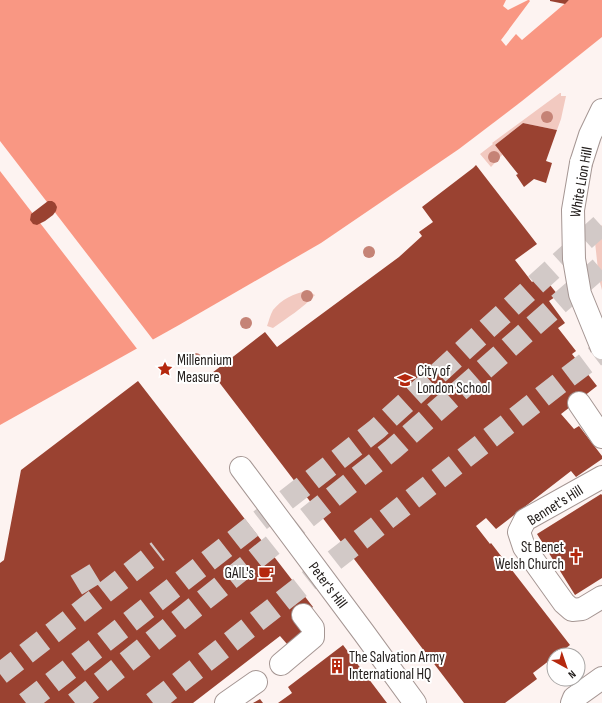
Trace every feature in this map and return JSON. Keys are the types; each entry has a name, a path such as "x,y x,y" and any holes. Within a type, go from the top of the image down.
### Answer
{"street":[{"name":"White Lion Hill","path":"602,110 590,135 581,163 574,210 574,259 580,294 602,348"},
{"path":"579,403 602,437"},
{"name":"Peter's Hill","path":"241,468 415,703"},
{"name":"Bennet's Hill","path":"602,477 525,520 519,532 524,547 564,603 572,610 582,609 602,597"},
{"path":"281,664 313,637 313,628 303,615"},
{"path":"572,703 574,698 602,678"},
{"path":"226,703 256,682"}],"shaded area":[{"path":"0,0 602,0 602,37 459,149 321,243 179,325 0,425"},
{"path":"560,93 561,96 566,96 557,130 523,123 495,145 503,154 491,167 480,154 493,144 492,143"},
{"path":"602,225 602,290 599,279 594,233"},
{"path":"307,291 315,295 300,309 273,328 267,326 273,310 280,303 293,295"}],"pier":[{"path":"506,0 528,0 508,10 503,6"},
{"path":"529,0 569,0 522,40 516,34 506,46 501,40 530,1"},
{"path":"0,141 154,341 138,350 0,171"}],"building":[{"path":"550,0 569,0 565,4"},
{"path":"523,123 557,130 546,161 552,163 546,183 534,179 524,187 516,175 518,174 495,145"},
{"name":"City of London School","path":"476,165 537,244 515,260 532,282 542,275 558,295 549,301 565,323 558,328 576,351 572,354 597,386 561,414 574,429 579,426 602,456 602,459 576,477 571,471 496,529 486,518 476,526 490,544 491,543 570,645 567,647 546,647 546,663 533,673 537,679 505,703 464,703 212,373 265,332 277,347 399,257 422,236 419,232 433,222 422,207"},
{"path":"48,201 55,203 57,207 56,211 45,221 37,225 33,224 30,220 31,214"},
{"path":"138,381 313,607 299,618 307,628 287,644 280,636 193,703 0,703 0,563 4,560 21,470"},
{"name":"St Benet Welsh Church","path":"601,494 602,578 575,595 537,534"},
{"name":"The Salvation Army International HQ","path":"343,645 387,703 278,703 292,693 288,687"},
{"path":"260,699 263,703 253,703"}],"tunnel":[{"path":"26,703 377,429 602,224"},
{"path":"75,703 393,449 602,266"},
{"path":"153,703 602,351"},
{"path":"0,674 158,551"},
{"path":"80,570 97,598"}],"place":[{"name":"Millennium Measure","path":"165,369"},
{"name":"City of London School","path":"405,380"},
{"name":"St Benet Welsh Church","path":"576,556"},
{"name":"GAIL's","path":"266,573"},
{"name":"The Salvation Army International HQ","path":"337,666"}]}
